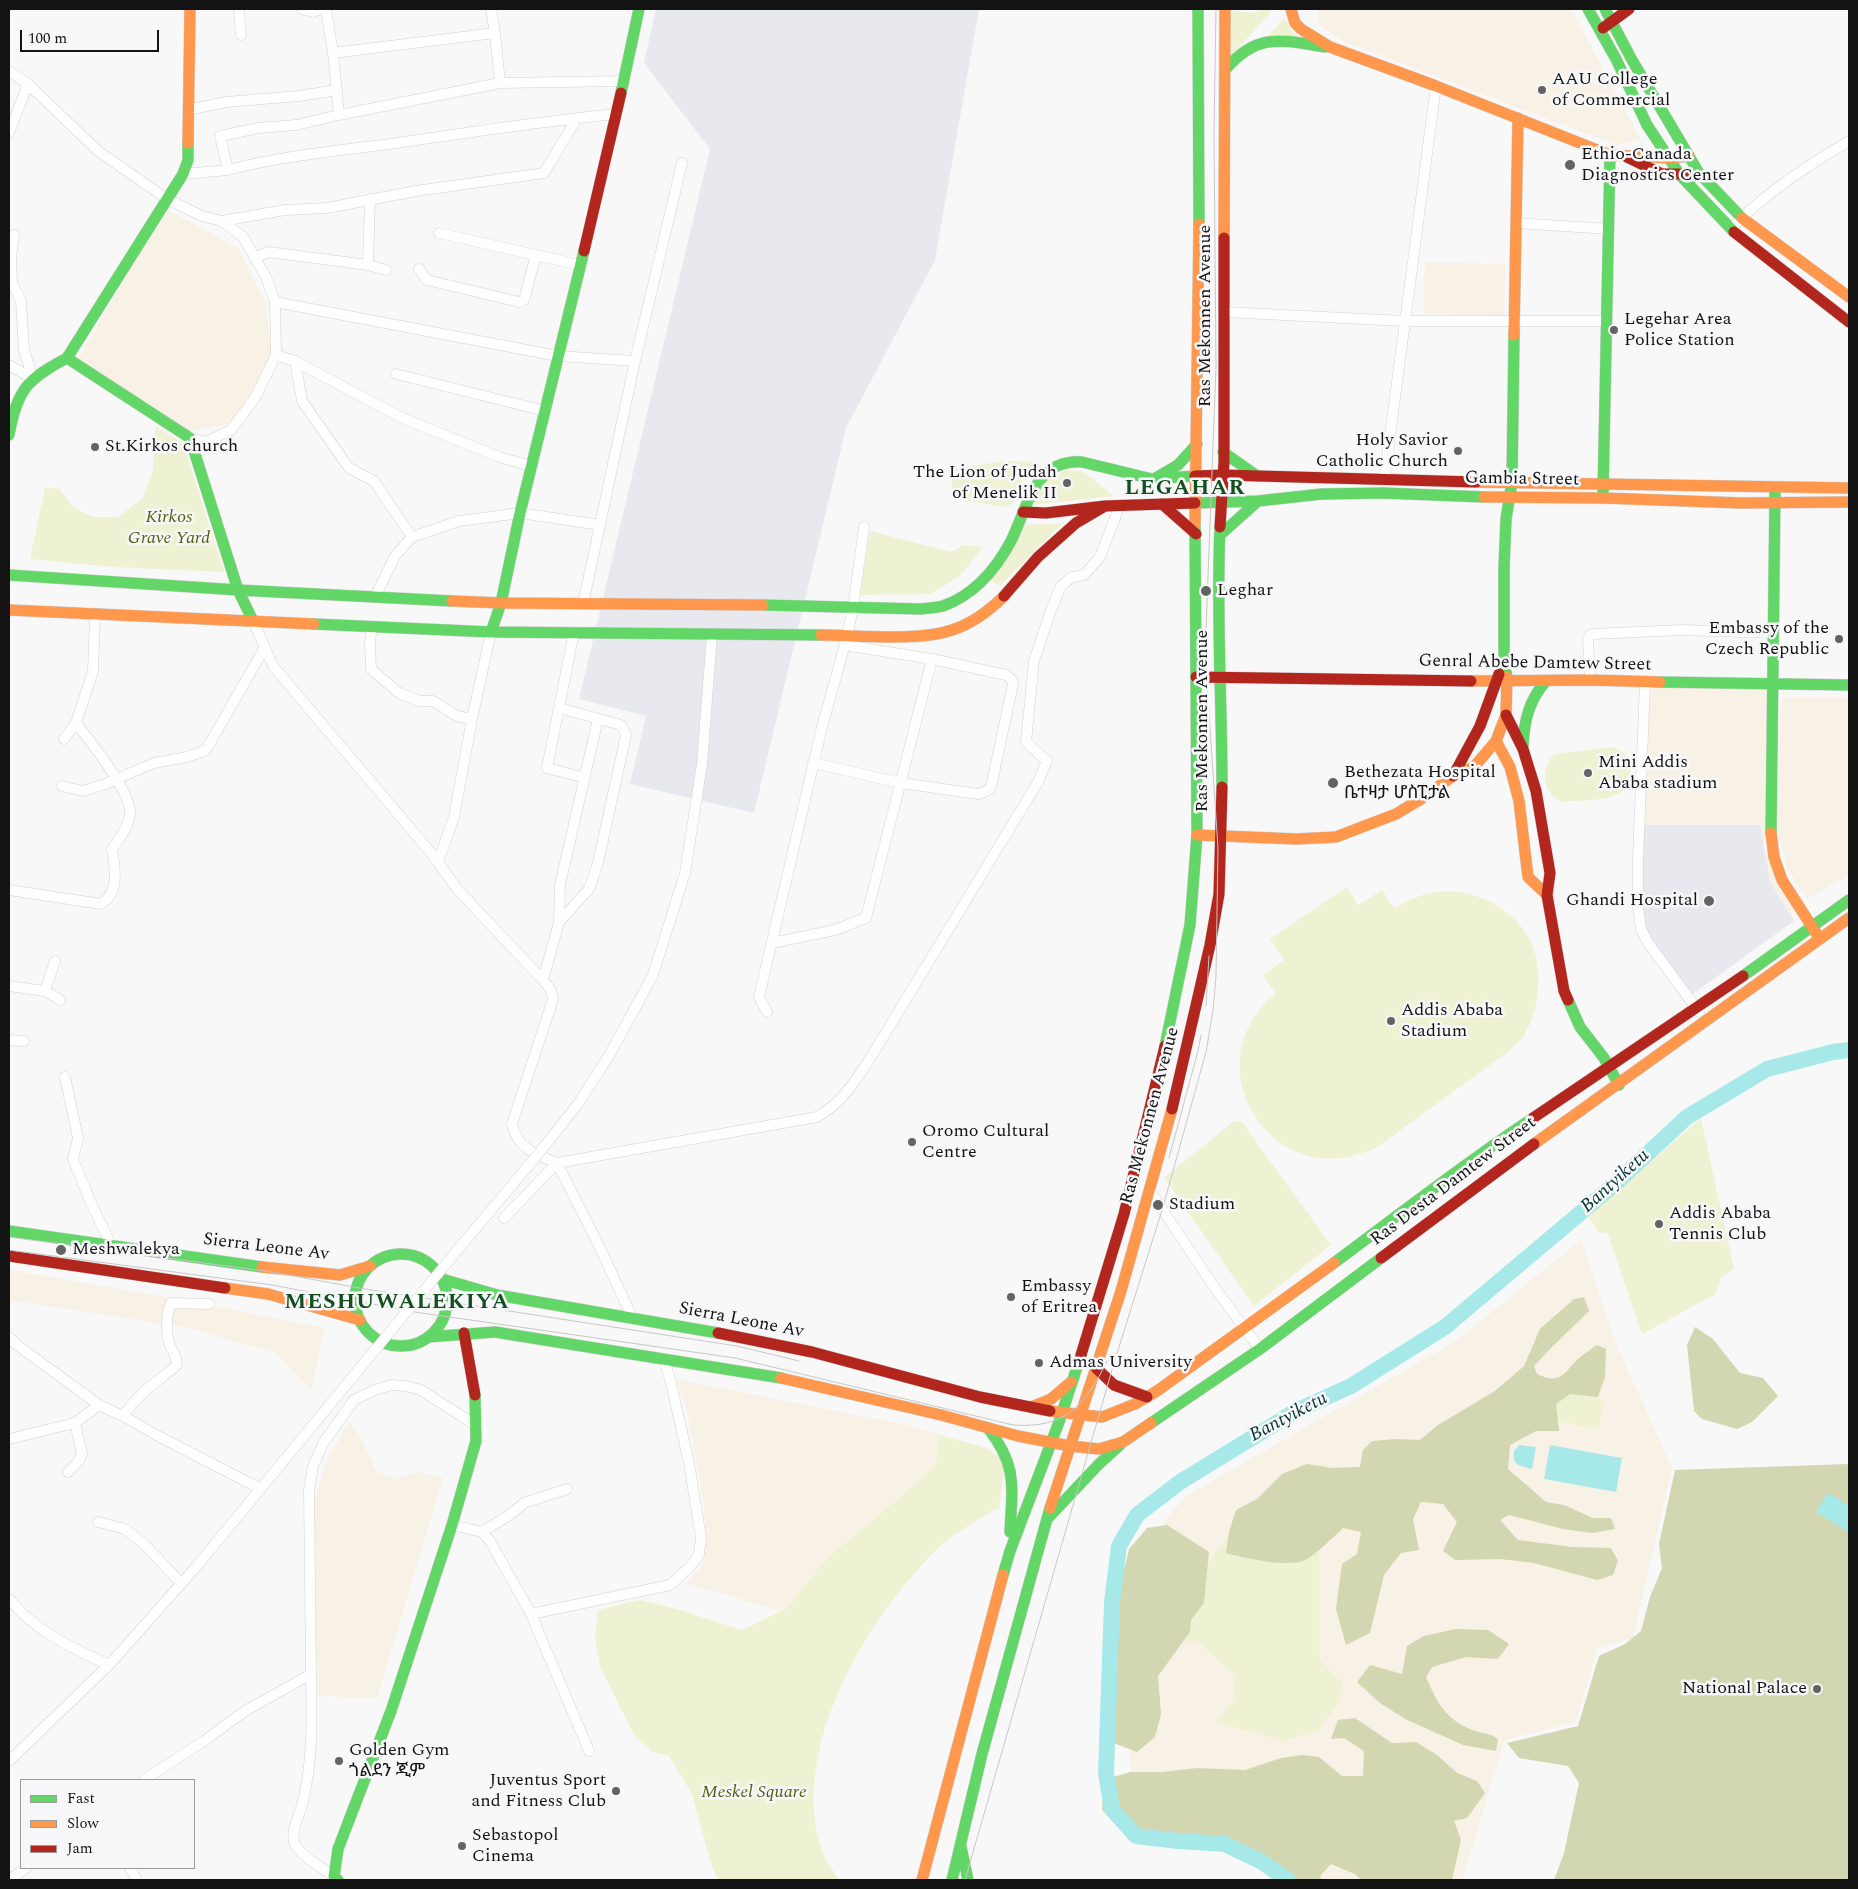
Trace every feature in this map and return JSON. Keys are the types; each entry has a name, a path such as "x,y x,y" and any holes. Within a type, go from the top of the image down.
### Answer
{"main road":[{"path":"9,435 13,414 26,385 32,379 67,358 183,174 188,160 190,9"},
{"path":"491,632 501,603 520,513 617,114 640,9"},
{"name":"Ras Mekonnen Avenue","path":"1010,1552 1030,1491 1052,1443 1114,1250 1156,1087 1189,927 1194,889 1197,835 1195,476 1199,241 1198,9"},
{"name":"Ras Mekonnen Avenue","path":"952,1880 982,1754 1056,1487 1121,1291 1178,1088 1208,959 1218,894 1222,737 1220,535 1223,475 1225,9"},
{"path":"1291,9 1295,23 1301,29 1330,48"},
{"path":"1588,9 1647,125 1680,175 1738,236 1849,322"},
{"path":"1604,9 1699,173 1742,218 1849,297"},
{"path":"1600,30 1629,9"},
{"path":"1224,70 1241,51 1259,42 1288,42 1330,48 1436,86 1610,155 1670,158 1689,156"},
{"path":"1197,835 1297,839 1336,837 1396,814 1421,799 1453,776 1474,767 1496,741 1506,715 1508,681 1504,661 1504,568 1508,498 1512,482 1518,118"},
{"path":"1603,498 1610,155"},
{"path":"1624,155 1662,174 1699,173"},
{"path":"67,358 190,438 238,590 253,621"},
{"path":"1154,479 1167,474 1189,456 1197,444"},
{"path":"1223,452 1257,476"},
{"name":"Gambia Street","path":"9,575 238,590 376,595 501,603 700,603 920,609 942,606 965,595 994,567 1011,540 1031,492 1045,474 1064,463 1086,463 1125,474 1154,479 1223,475 1384,481 1849,488"},
{"path":"1775,486 1771,832 1774,857 1782,880 1820,939"},
{"name":"Gambia Street","path":"1023,512 1046,513 1120,505 1258,501 1322,494 1383,493 1508,498 1603,498 1741,503 1849,502"},
{"path":"1220,535 1258,501"},
{"path":"1162,504 1196,534"},
{"path":"9,610 491,632 712,634 845,641 921,636 952,630 976,618 1002,598 1038,557 1076,523 1105,506"},
{"path":"1453,776 1480,726 1504,661"},
{"name":"Genral Abebe Damtew Street","path":"1196,677 1496,681 1590,680 1645,683 1849,685"},
{"path":"1523,749 1523,731 1528,705 1537,690 1546,681"},
{"path":"1506,715 1523,749 1536,791 1550,873 1547,896 1564,991 1580,1027 1604,1058 1619,1085"},
{"path":"1496,741 1510,767 1519,801 1528,877 1547,896"},
{"name":"Ras Desta Damtew Street","path":"1061,1413 1102,1417 1135,1404 1147,1397 1408,1209 1486,1149 1697,1008 1849,900"},
{"name":"Ras Desta Damtew Street","path":"428,1337 495,1332 807,1383 1052,1443 1099,1449 1123,1442 1260,1349 1525,1151 1849,918"},
{"name":"Sierra Leone Av","path":"9,1231 269,1268 340,1275 370,1266"},
{"path":"401,1254 418,1256 432,1265 442,1279 447,1294 446,1311 439,1326 428,1337 410,1345 390,1345 372,1336 360,1320 355,1306 356,1291 361,1278 370,1266 384,1257 401,1254"},
{"path":"9,1256 268,1294 360,1320"},
{"name":"Sierra Leone Av","path":"442,1279 497,1295 742,1337 812,1352 980,1397 1061,1413"},
{"path":"336,1878 338,1849 391,1711 452,1525 476,1440 476,1398 464,1333"},
{"path":"1096,1368 1114,1385 1147,1397"},
{"path":"1031,1407 1060,1393 1074,1379"},
{"path":"922,1880 1010,1552 1012,1475 1005,1451 988,1428"},
{"path":"1048,1518 1099,1464 1123,1442"},
{"path":"960,1842 968,1880"}],"street":[{"path":"239,9 240,35"},
{"path":"302,9 313,12 321,9"},
{"path":"326,9 333,53 339,115"},
{"path":"491,9 500,83"},
{"path":"333,53 495,33"},
{"path":"9,71 28,84 98,151 167,199 202,216 222,221 242,236 266,277 275,302 276,355 254,398 231,430 206,442 190,438"},
{"path":"228,170 220,136 258,128 296,125 500,83 623,81"},
{"path":"9,133 28,84"},
{"path":"1384,481 1436,86"},
{"path":"188,110 226,102 299,96 337,90"},
{"path":"183,174 228,170 256,163 312,154 617,114"},
{"path":"222,221 284,210 327,208 370,199 544,173 577,118"},
{"path":"1731,229 1742,218 1816,161 1849,141"},
{"path":"583,604 635,361 682,163"},
{"path":"368,265 370,199"},
{"path":"1516,223 1608,229"},
{"path":"439,233 580,265"},
{"path":"14,235 11,259 12,282 21,300 24,350 32,379"},
{"path":"255,258 268,252 368,265 386,270"},
{"path":"419,269 427,280 519,302 524,300 536,255"},
{"path":"275,302 558,356 635,361"},
{"path":"1224,312 1404,321 1607,321"},
{"path":"276,355 295,361 402,418 499,457 531,466"},
{"path":"295,361 302,400 349,468 374,481 412,537"},
{"path":"9,365 32,379"},
{"path":"396,374 544,411"},
{"path":"253,621 273,666 438,862 457,889 551,990 553,999 512,1124 515,1136 521,1143 537,1156 557,1163 817,1117 838,1103 846,1094 872,1057 1038,782 1047,761 1026,742 1034,661 1061,586 1072,577 1084,575 1100,557 1120,505"},
{"path":"376,595 395,556 412,537 459,521 520,513 600,525"},
{"path":"767,1012 759,997 814,763 853,608 864,528"},
{"path":"64,739 76,723 93,670 95,615"},
{"path":"372,627 370,642 371,669 399,693 419,701 433,702 457,716 472,718"},
{"path":"1590,680 1588,639 1593,634 1682,630 1773,633"},
{"path":"438,862 454,817 472,718 491,632"},
{"path":"574,632 546,768 585,778"},
{"path":"9,1760 109,1665 182,1584 529,1166 578,1104 610,1054 653,975 685,873 702,764 712,634"},
{"path":"814,763 902,783 978,794 987,791 991,787 1013,684 1012,680 1006,675 845,641"},
{"path":"62,786 83,791 154,763 187,757 206,750 265,648"},
{"path":"772,943 835,930 866,918 902,783 932,658"},
{"path":"1645,683 1638,858 1638,908 1641,929 1648,943 1697,1008 1705,1022"},
{"path":"558,922 588,889 598,864 626,735 621,725 559,708"},
{"path":"543,980 558,922 560,885 598,719"},
{"path":"9,890 101,904 108,900 113,890 115,870 112,849 125,829 130,816 130,807 116,778 76,723"},
{"path":"45,991 55,961"},
{"path":"9,986 45,991 60,1000"},
{"path":"9,1040 24,1041"},
{"path":"65,1077 78,1138 73,1159 111,1245"},
{"path":"504,1218 557,1163"},
{"path":"557,1163 633,1319"},
{"path":"1150,1191 1217,1291 1260,1349"},
{"path":"123,1416 135,1399 176,1366 178,1361 169,1342 167,1330 170,1303 209,1304"},
{"path":"9,1337 17,1345 100,1405 261,1489"},
{"path":"531,1614 670,1585 691,1566 699,1554 701,1538 689,1463 664,1359"},
{"path":"336,1878 298,1850 293,1834 302,1802 308,1766 310,1735 309,1490 313,1466 324,1442 354,1400 391,1385 421,1390 477,1426"},
{"path":"9,1439 75,1422 100,1405"},
{"path":"68,1472 78,1462 82,1454 75,1422"},
{"path":"482,1532 511,1514 524,1503 567,1489"},
{"path":"98,1522 125,1529 143,1543 182,1584"},
{"path":"452,1525 482,1532 490,1541 531,1614 589,1751"},
{"path":"9,1599 13,1611 54,1639 109,1665"},
{"path":"146,1779 246,1711 311,1674"},
{"path":"9,1880 25,1869"},
{"path":"131,1869 137,1880"}],"shaded area":[{"path":"656,9 979,9 935,260 846,428 754,813 630,784 646,716 579,699 710,149 644,63"},
{"name":"AAU College of Commercial","path":"1318,9 1571,9 1640,138 1617,145 1342,41 1319,24"},
{"path":"166,209 238,248 266,304 272,358 232,423 186,432 77,361"},
{"path":"1425,262 1506,264 1504,316 1424,314"},
{"path":"1645,683 1772,685 1764,851 1800,907 1687,996 1641,929"},
{"path":"1781,698 1849,698 1849,875 1807,899 1787,868 1778,831"},
{"name":"Ghandi Hospital","path":"1634,825 1760,825 1770,882 1794,921 1683,1001 1638,932"},
{"path":"1581,1240 1618,1348 1672,1468 1633,1638 1597,1649 1576,1722 1505,1740 1462,1880 1312,1880 1133,1805 1127,1704 1137,1554 1186,1496 1456,1341"},
{"path":"9,1270 190,1301 325,1328 311,1390 275,1353 188,1328 9,1300"},
{"path":"676,1379 908,1425 940,1435 936,1462 928,1473 818,1569 787,1608 779,1611 686,1583 702,1566 706,1544 704,1504 687,1410"},
{"path":"350,1422 361,1438 376,1471 397,1480 417,1472 443,1478 377,1698 318,1696 312,1536 314,1500 329,1456"}],"green space":[{"path":"1264,9 1273,9 1231,57 1230,10 1253,13"},
{"path":"1284,18 1292,31 1303,40 1265,40"},
{"name":"Kirkos Grave Yard","path":"155,426 183,443 224,572 112,567 30,559 45,487 59,489 73,507 92,517 118,517 143,498 153,470"},
{"path":"1005,461 1039,462 1019,485 1014,503 1005,507 952,498 952,469"},
{"path":"1065,470 1082,471 1114,496 1038,504 1030,503 1047,481"},
{"path":"1063,523 1000,586 991,580 1023,525"},
{"path":"870,531 951,552 964,545 983,547 959,577 930,594 860,595"},
{"name":"Mini Addis Ababa stadium","path":"1612,747 1624,754 1630,766 1630,779 1626,788 1618,794 1596,800 1561,802 1550,792 1545,780 1545,773 1554,754"},
{"name":"Addis Ababa Stadium","path":"1347,887 1358,905 1382,890 1394,908 1409,900 1430,893 1451,891 1480,897 1494,904 1517,922 1526,934 1536,957 1538,984 1532,1019 1516,1045 1376,1148 1345,1157 1329,1159 1313,1157 1293,1150 1275,1139 1261,1124 1250,1106 1242,1087 1240,1067 1242,1046 1249,1026 1257,1012 1276,994 1263,975 1284,960 1270,939"},
{"name":"Addis Ababa Tennis Club","path":"1701,1118 1734,1269 1721,1277 1716,1294 1642,1334 1607,1232 1600,1234 1588,1217"},
{"path":"1241,1121 1331,1245 1254,1306 1164,1178 1233,1122"},
{"path":"1584,1297 1589,1311 1534,1366 1537,1374 1556,1378 1597,1345 1606,1349 1605,1377 1598,1397 1570,1394 1556,1404 1559,1431 1536,1431 1510,1445 1508,1469 1546,1502 1564,1505 1593,1518 1611,1518 1615,1529 1592,1533 1563,1529 1509,1515 1500,1520 1518,1540 1572,1547 1611,1548 1618,1561 1613,1575 1597,1580 1534,1563 1500,1559 1455,1560 1443,1551 1457,1522 1443,1504 1421,1502 1413,1519 1419,1550 1401,1553 1384,1575 1370,1633 1346,1645 1336,1609 1342,1564 1357,1554 1361,1532 1343,1528 1317,1552 1300,1562 1268,1562 1226,1553 1229,1532 1236,1510 1257,1499 1282,1474 1307,1464 1332,1468 1360,1467 1363,1450 1372,1441 1420,1440 1438,1425 1495,1391 1524,1366 1540,1329 1574,1299"},
{"path":"1695,1327 1713,1339 1740,1373 1763,1378 1778,1396 1752,1422 1737,1429 1702,1419 1694,1411 1687,1345"},
{"path":"1548,1389 1604,1399 1599,1429 1543,1419"},
{"name":"Meskel Square","path":"940,1435 987,1448 999,1457 1004,1472 999,1508 990,1512 943,1544 909,1580 867,1637 833,1705 822,1741 815,1777 814,1813 822,1851 839,1880 718,1880 711,1864 692,1794 669,1756 652,1752 635,1736 600,1666 595,1640 598,1610 640,1600 680,1610 742,1630 787,1608 818,1569 835,1552 928,1473 936,1462"},
{"path":"1325,1464 1328,1541 1319,1549 1320,1660 1343,1684 1338,1704 1318,1730 1283,1741 1216,1722 1234,1699 1233,1674 1199,1643 1182,1640 1188,1600 1213,1555 1262,1496"},
{"path":"1849,1464 1849,1880 1554,1880 1564,1853 1579,1783 1568,1766 1519,1758 1507,1743 1578,1726 1599,1656 1625,1644 1641,1631 1650,1597 1662,1568 1659,1544 1675,1470"},
{"path":"1167,1525 1209,1552 1204,1603 1191,1620 1190,1632 1158,1676 1161,1714 1155,1737 1137,1752 1111,1742 1112,1712 1108,1669 1120,1588 1129,1549 1147,1528"},
{"path":"1456,1629 1488,1630 1509,1644 1498,1659 1466,1657 1432,1667 1426,1677 1438,1702 1448,1715 1463,1726 1498,1739 1496,1751 1463,1745 1405,1719 1380,1703 1357,1682 1370,1665 1402,1674 1407,1646 1424,1636"},
{"path":"1355,1718 1392,1743 1416,1742 1437,1755 1457,1773 1477,1781 1485,1793 1467,1818 1454,1821 1461,1840 1452,1880 1361,1880 1355,1874 1331,1864 1320,1876 1321,1880 1287,1880 1277,1868 1239,1852 1171,1842 1116,1825 1102,1810 1103,1780 1130,1772 1163,1772 1197,1768 1245,1770 1281,1758 1302,1755 1319,1757 1342,1776 1363,1776 1364,1751 1344,1738 1331,1739 1338,1720"}],"water":[{"path":"1519,1445 1536,1447 1532,1469 1515,1462 1514,1451"},
{"path":"1550,1445 1622,1458 1616,1492 1544,1479"},
{"path":"1828,1493 1849,1506 1848,1532 1816,1512"}],"waterway":[{"name":"Bantyiketu","path":"1288,1880 1262,1862 1225,1844 1136,1836 1112,1809 1106,1773 1112,1602 1119,1546 1137,1515 1180,1482 1296,1411 1351,1386 1445,1327 1616,1183 1687,1117 1767,1069 1833,1052 1849,1050"}],"tram line":[{"path":"965,1880 1114,1363 1163,1207 1206,1052 1213,1011 1216,976 1218,848 1205,654 1216,368 1214,132 1216,9"},
{"path":"1206,1006 1209,956"},
{"path":"1169,1158 1201,1035"},
{"path":"9,1237 272,1272 359,1288 737,1346 799,1361"},
{"path":"9,1250 272,1285 415,1312 735,1358 1013,1425 1047,1423 1072,1411 1091,1390 1107,1361"}],"traffic: fast":[{"path":"621,93 639,9"},
{"path":"1198,9 1199,224"},
{"path":"1588,9 1616,59 1647,125 1680,175 1734,232"},
{"path":"1605,9 1632,60 1699,173 1742,218"},
{"path":"1225,70 1248,49 1259,44 1282,41 1325,47"},
{"path":"9,435 20,396 33,380 53,365 67,358 183,174 188,160 188,143"},
{"path":"1603,494 1610,155"},
{"path":"491,632 501,603 520,513 584,251"},
{"path":"1507,677 1504,661 1504,568 1506,519 1512,482 1514,335"},
{"path":"67,358 190,438 238,590 253,621"},
{"path":"1154,479 1178,465 1197,444"},
{"path":"1223,452 1257,476"},
{"path":"763,605 920,609 943,606 965,595 991,571 1011,541 1035,488 1053,468 1066,463 1082,462 1152,479 1195,476"},
{"path":"1771,833 1775,492"},
{"path":"1195,503 1258,501 1322,494 1383,493 1484,497"},
{"path":"1220,535 1258,501"},
{"path":"1165,1046 1190,925 1197,835 1195,524"},
{"path":"1220,527 1219,625 1222,787"},
{"path":"9,575 238,590 452,601"},
{"path":"314,624 491,632 821,635"},
{"path":"1523,746 1528,711 1535,696 1546,681"},
{"path":"1660,682 1849,685"},
{"path":"1743,976 1849,900"},
{"path":"1568,1000 1580,1027 1604,1058 1619,1085"},
{"path":"1334,1263 1533,1118"},
{"path":"9,1231 262,1267"},
{"path":"401,1254 418,1258 433,1268 443,1283 447,1300 443,1317 433,1332 418,1342 401,1346 384,1342 369,1332 359,1317 355,1300 359,1283 369,1268 384,1258 401,1254"},
{"path":"1151,1423 1260,1349 1381,1258"},
{"path":"442,1279 497,1295 718,1333"},
{"path":"428,1337 495,1332 781,1378"},
{"path":"1003,1575 1010,1551 1059,1422 1081,1355"},
{"path":"338,1880 334,1877 338,1849 391,1711 452,1525 476,1441 475,1395"},
{"path":"988,1428 998,1442 1009,1466 1012,1489 1010,1532"},
{"path":"1049,1517 1099,1464 1120,1445"},
{"path":"952,1880 982,1754 1050,1508"},
{"path":"961,1847 968,1880"}],"traffic: slow":[{"path":"188,143 190,9"},
{"path":"1224,238 1225,9"},
{"path":"1291,9 1295,23 1301,29 1330,47 1436,86 1610,155 1670,158 1689,156"},
{"path":"1514,335 1518,118"},
{"path":"1742,218 1849,297"},
{"path":"1195,524 1199,224"},
{"path":"1476,482 1849,488"},
{"path":"1484,497 1603,498 1741,503 1849,502"},
{"path":"821,635 905,637 938,634 973,620 1004,596"},
{"path":"452,601 763,605"},
{"path":"9,610 314,624"},
{"path":"1197,835 1297,839 1336,837 1396,814 1453,776 1474,767 1496,741 1506,715 1507,677"},
{"path":"1471,681 1590,680 1660,682"},
{"path":"1496,741 1510,767 1519,801 1528,877 1547,895"},
{"path":"1771,833 1774,857 1782,880 1818,936"},
{"path":"1534,1144 1849,918"},
{"path":"1050,1508 1121,1291 1172,1109"},
{"path":"1050,1411 1102,1417 1135,1404 1157,1391 1334,1263"},
{"path":"262,1267 340,1275 370,1266"},
{"path":"225,1288 268,1294 360,1320"},
{"path":"781,1378 941,1415 1018,1436 1070,1446 1099,1449 1123,1442 1151,1423"},
{"path":"1031,1407 1051,1399 1071,1382"},
{"path":"922,1880 1003,1575"}],"traffic: jam":[{"path":"1603,28 1629,9"},
{"path":"584,251 621,93"},
{"path":"1627,157 1662,174 1689,174"},
{"path":"1734,232 1849,322"},
{"path":"1220,527 1224,462 1224,238"},
{"path":"1195,476 1223,475 1476,482"},
{"path":"1023,512 1046,513 1105,506 1195,503"},
{"path":"1162,504 1196,534"},
{"path":"1004,596 1038,557 1076,523 1105,506"},
{"path":"1453,776 1480,726 1499,674"},
{"path":"1196,677 1471,681"},
{"path":"1506,715 1523,749 1536,791 1550,873 1547,895 1564,991 1568,1000"},
{"path":"1172,1109 1210,945 1219,894 1222,787"},
{"path":"1533,1118 1743,976"},
{"path":"1081,1355 1124,1214 1165,1046"},
{"path":"1381,1258 1534,1144"},
{"path":"9,1256 225,1288"},
{"path":"464,1333 475,1395"},
{"path":"718,1333 812,1352 980,1397 1050,1411"},
{"path":"1096,1368 1114,1385 1147,1397"}],"place":[{"name":"AAU College of Commercial","path":"1542,90"},
{"name":"Ethio-Canada Diagnostics Center","path":"1570,165"},
{"name":"Legehar Area Police Station","path":"1614,330"},
{"name":"St.Kirkos church","path":"95,447"},
{"name":"Holy Savior Catholic Church","path":"1458,451"},
{"name":"The Lion of Judah of Menelik II","path":"1067,483"},
{"name":"Leghar","path":"1206,591"},
{"name":"Embassy of the Czech Republic","path":"1839,639"},
{"name":"Mini Addis Ababa stadium","path":"1588,773"},
{"name":"Bethezata Hospital ቤተዛታ ሆስፒታል","path":"1333,783"},
{"name":"Ghandi Hospital","path":"1709,901"},
{"name":"Addis Ababa Stadium","path":"1391,1021"},
{"name":"Oromo Cultural Centre","path":"912,1142"},
{"name":"Stadium","path":"1158,1205"},
{"name":"Addis Ababa Tennis Club","path":"1659,1224"},
{"name":"Meshwalekya","path":"61,1250"},
{"name":"Embassy of Eritrea","path":"1011,1297"},
{"name":"Admas University","path":"1039,1363"},
{"name":"National Palace","path":"1817,1689"},
{"name":"Golden Gym ጎልደን ጂም","path":"339,1761"},
{"name":"Juventus Sport and Fitness Club","path":"616,1791"},
{"name":"Sebastopol Cinema","path":"462,1846"}],"district":[{"name":"LEGAHAR","path":"1185,490"},
{"name":"MESHUWALEKIYA","path":"397,1304"}]}
